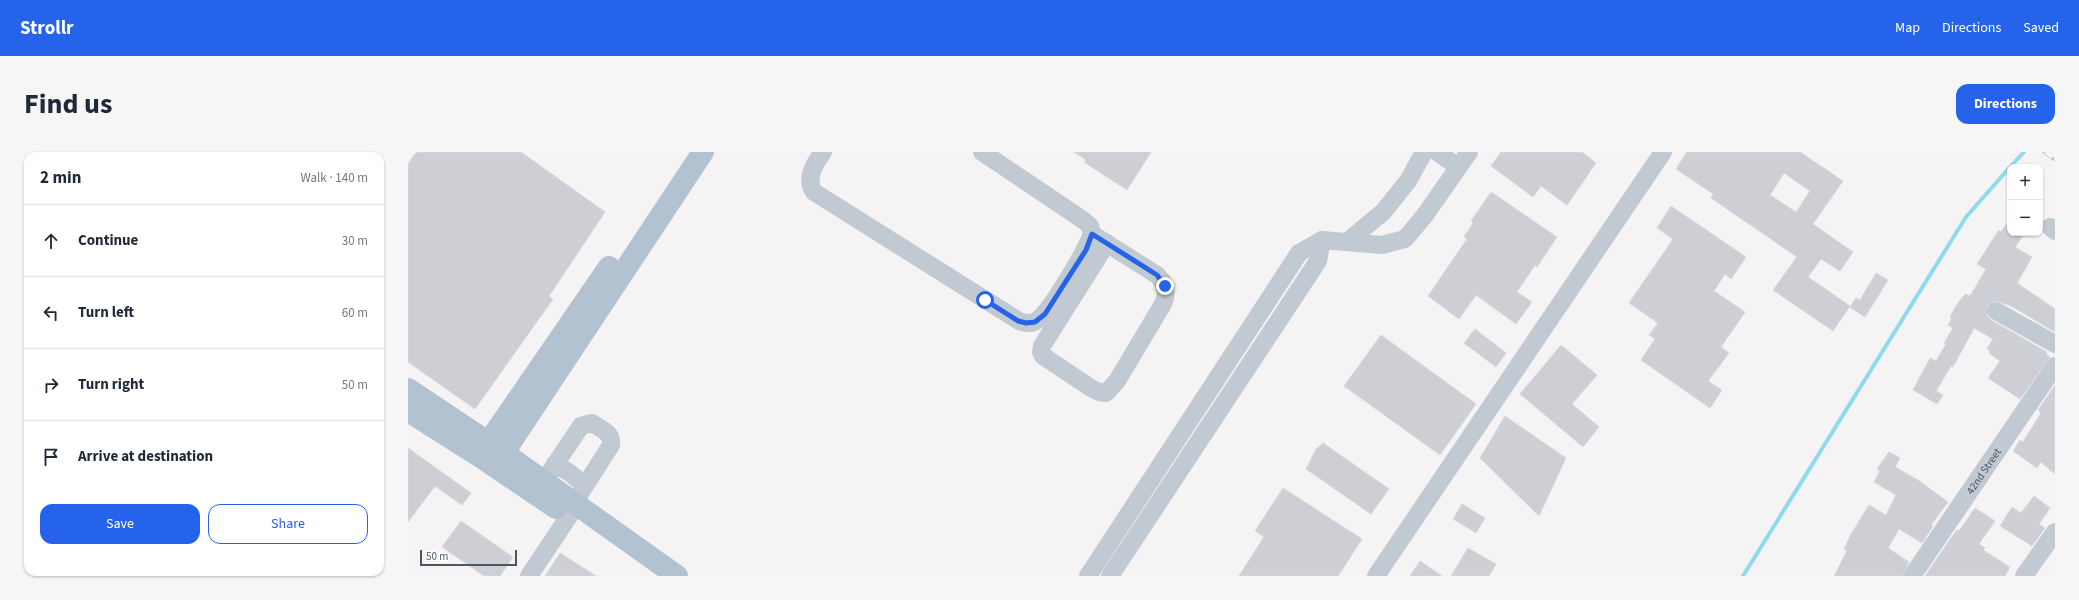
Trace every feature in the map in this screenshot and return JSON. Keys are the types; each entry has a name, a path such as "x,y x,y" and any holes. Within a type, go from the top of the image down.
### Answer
{"main road":[{"path":"492,454 688,152"},
{"path":"492,454 703,152"},
{"path":"408,389 492,454 549,473 576,502 654,576"},
{"path":"408,411 492,454 576,502 677,576"}],"street":[{"path":"823,152 811,173 809,182 814,192 1018,321 1026,323 1035,322 1045,314 1086,250 1092,234 1090,226 982,152"},
{"path":"1347,242 1383,212 1408,181 1424,152"},
{"path":"1437,152 1458,167"},
{"path":"1088,576 1299,253 1322,240 1382,245 1405,239 1425,216 1469,152"},
{"path":"1376,576 1663,152"},
{"path":"1092,234 1107,243 1157,275 1162,280 1167,292 1163,304 1116,381 1106,393 1099,392 1091,388 1043,356 1041,352 1042,346 1107,243"},
{"path":"1110,576 1318,261 1322,240"},
{"path":"1996,311 2055,344"},
{"path":"1241,341 1257,352"},
{"name":"42nd Street","path":"1912,576 2055,366"},
{"path":"529,576 611,445 612,439 610,435 592,423 581,426 549,473"},
{"path":"2024,576 2055,532"}],"building":[{"path":"416,152 521,152 605,212 549,296 553,299 475,409 408,362 408,164"},
{"path":"1074,152 1151,152 1127,190 1084,162 1086,160"},
{"path":"1501,152 1582,152 1596,163 1567,205 1541,186 1533,197 1491,166"},
{"path":"1687,152 1800,152 1843,181 1813,224 1853,252 1840,271 1821,259 1808,277 1850,306 1833,331 1773,290 1797,257 1711,198 1713,194 1676,169","holes":["1784,173 1810,191 1796,212 1770,195"]},
{"path":"1491,192 1557,237 1537,267 1535,265 1517,292 1532,302 1516,324 1476,295 1459,319 1428,296 1467,239 1464,237 1473,223 1471,221"},
{"path":"1671,206 1746,257 1731,279 1725,274 1714,291 1745,312 1721,347 1729,353 1708,381 1722,390 1710,408 1641,360 1655,339 1649,335 1658,323 1629,303 1673,239 1657,228"},
{"path":"2007,223 2007,236 2023,236 2015,247 2032,257 2017,283 2055,309 2055,332 2011,306 1996,301 1987,306 1987,316 1991,320 2047,352 2046,354 2050,357 2020,399 1988,378 2000,361 1990,354 1990,351 1987,349 1993,339 1974,328 1953,367 1951,366 1936,391 1943,395 1937,404 1913,390 1930,358 1936,361 1946,344 1944,343 1953,328 1948,325 1952,318 1950,317 1965,294 1970,296 1986,269 1977,264 1999,230 2001,232"},
{"path":"1876,273 1888,280 1865,317 1850,307 1856,298 1860,300"},
{"path":"1475,329 1506,353 1496,367 1464,343"},
{"path":"1381,335 1476,404 1440,455 1344,386"},
{"path":"1561,345 1597,375 1572,404 1599,427 1583,447 1520,394"},
{"path":"2055,385 2055,474 2041,462 2037,468 2013,451 2020,440 2023,442 2041,413 2038,410"},
{"path":"1505,416 1566,458 1539,516 1480,458"},
{"path":"1323,443 1389,489 1371,514 1306,469 1316,449"},
{"path":"408,448 471,493 462,505 435,486 408,522"},
{"path":"1889,452 1900,458 1895,467 1918,480 1948,502 1931,525 1933,526 1922,543 1899,529 1888,548 1909,562 1902,576 1834,576 1847,551 1844,549 1851,534 1869,505 1886,515 1896,495 1874,482 1880,471 1877,469"},
{"path":"1283,488 1362,539 1338,576 1239,576 1264,537 1255,531"},
{"path":"2034,496 2050,508 2039,524 2045,528 2032,546 2000,526 2012,507 2021,513"},
{"path":"1462,504 1485,518 1476,533 1453,519"},
{"path":"1975,508 1995,521 1979,544 1985,548 1983,550 2010,567 2005,576 1925,576 1951,538 1957,530 1959,531"},
{"path":"461,521 513,557 500,576 484,576 442,547"},
{"path":"1468,548 1496,564 1489,576 1451,576"},
{"path":"560,553 596,576 545,576"},
{"path":"1420,561 1442,576 1410,576"}],"waterway":[{"path":"2013,164 2024,152"},
{"path":"1743,576 1966,217 2007,170"}],"railway":[{"path":"2045,152 2055,159"}],"route":[{"path":"985,300 1018,321 1026,323 1035,322 1045,314 1086,250 1092,234 1157,275 1165,286"}]}
